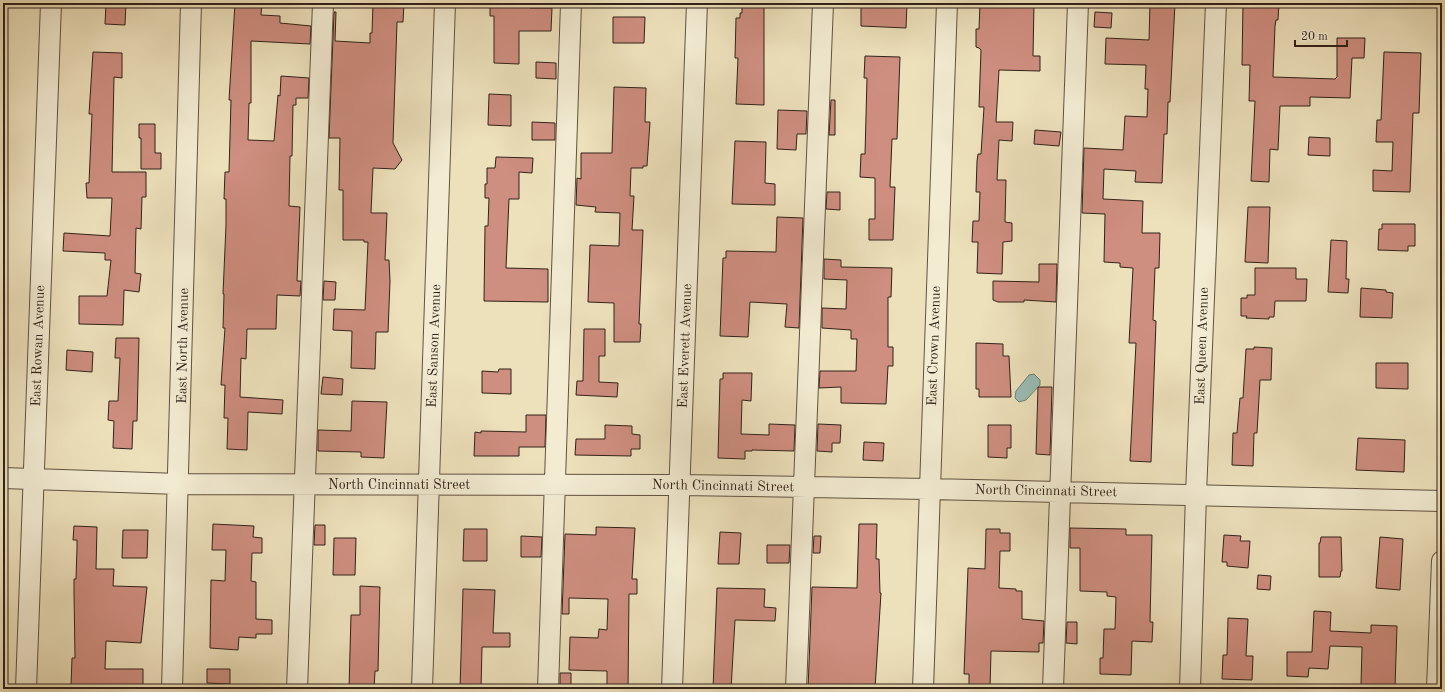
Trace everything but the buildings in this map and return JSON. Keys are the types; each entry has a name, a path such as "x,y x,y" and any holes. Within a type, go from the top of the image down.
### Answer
{"street":[{"name":"East Rowan Avenue","path":"26,689 51,3"},
{"name":"East North Avenue","path":"172,689 179,484 191,3"},
{"path":"297,689 323,3"},
{"name":"East Sanson Avenue","path":"422,689 445,3"},
{"path":"548,689 571,3"},
{"name":"East Everett Avenue","path":"672,689 697,3"},
{"path":"796,689 823,3"},
{"name":"East Crown Avenue","path":"922,689 947,3"},
{"path":"1053,689 1078,3"},
{"name":"East Queen Avenue","path":"1190,689 1196,494 1216,3"},
{"name":"North Cincinnati Street","path":"3,478 179,484 680,485 929,488 1442,501"},
{"path":"1437,689 1442,561"}],"water":[{"path":"1034,374 1040,380 1040,385 1026,400 1019,402 1015,398 1016,391 1029,375"}]}
